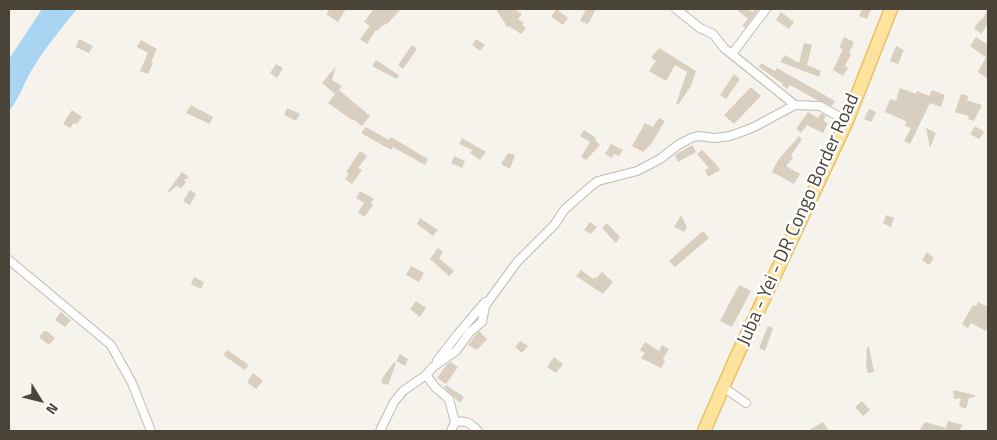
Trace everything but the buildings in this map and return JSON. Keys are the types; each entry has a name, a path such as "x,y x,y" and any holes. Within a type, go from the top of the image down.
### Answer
{"main road":[{"name":"Juba - Yei - DR Congo Border Road","path":"704,431 847,121 891,9"}],"street":[{"path":"676,9 700,28 713,34 724,48 795,105"},
{"path":"732,54 766,9"},
{"path":"380,431 394,402 403,391 456,351 470,332 482,322 485,306 517,262 554,224 564,210 584,191 598,182 638,172 691,138 698,136 715,138 730,136 752,128 795,105 820,106 847,121"},
{"path":"9,260 111,345 132,383 150,431"},
{"path":"426,375 434,387 449,399 456,422 451,431"},
{"path":"723,388 746,403"},
{"path":"456,422 470,422 478,431"}],"water":[{"path":"42,9 77,9 38,60 9,111 9,59"}]}
